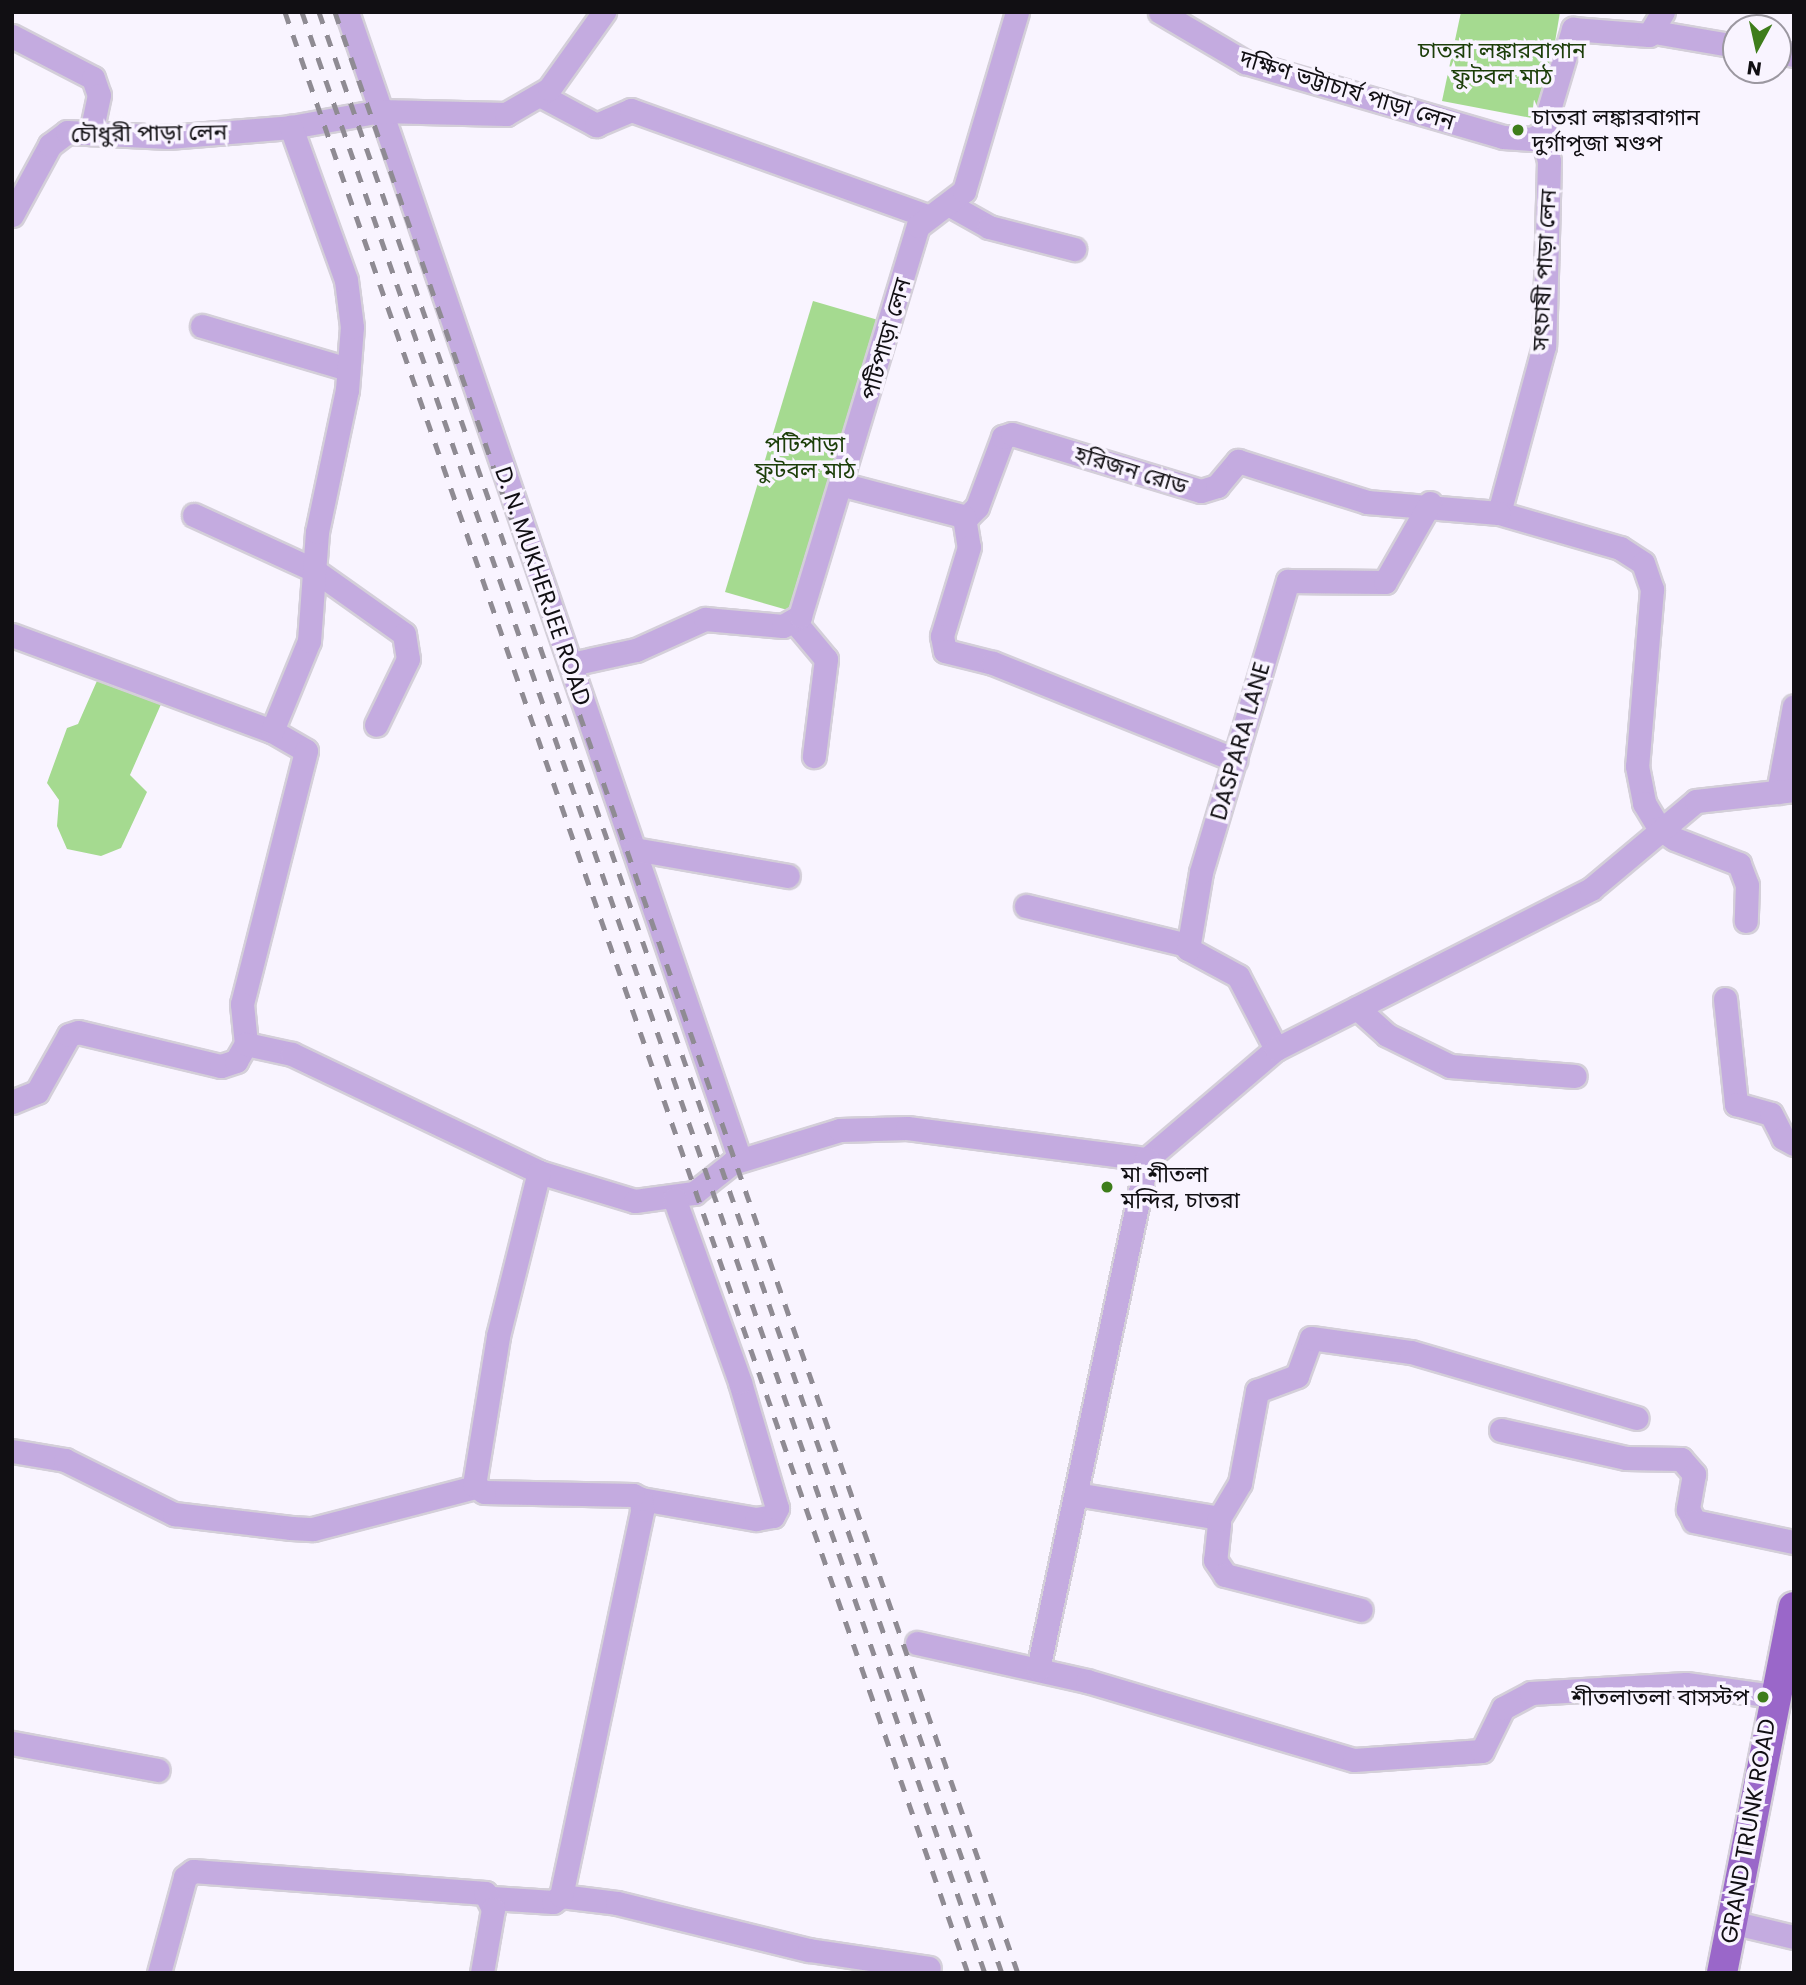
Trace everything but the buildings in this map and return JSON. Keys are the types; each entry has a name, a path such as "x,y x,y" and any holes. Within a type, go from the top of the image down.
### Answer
{"main road":[{"name":"GRAND TRUNK ROAD","path":"1723,1973 1772,1696 1794,1607"}],"street":[{"name":"D. N. MUKHERJEE ROAD","path":"346,12 740,1160"},
{"name":"চৌধুরী পাড়া লেন","path":"12,215 53,139 91,133 155,137 291,127 380,111 506,114 540,95 575,59 604,12"},
{"path":"540,95 596,125 631,110 927,216 950,205 964,191 1017,12"},
{"name":"দক্ষিণ ভট্টাচার্য পাড়া লেন","path":"1160,12 1245,62 1503,137 1532,139 1542,133"},
{"path":"1542,133 1573,29 1658,22 1722,42"},
{"path":"12,36 93,78 99,95 91,133"},
{"path":"272,731 309,641 314,569 348,369 346,280 291,127"},
{"name":"সৎচাষী পাড়া লেন","path":"1499,513 1544,346 1549,161 1542,133"},
{"path":"950,205 989,227 1074,250"},
{"name":"পটিপাড়া লেন","path":"795,622 844,485 918,226 927,216"},
{"path":"202,326 348,369"},
{"name":"হরিজন রোড","path":"964,517 975,512 1000,444 1012,434 1200,491 1217,486 1238,461 1367,502 1430,503 1499,513"},
{"path":"844,485 964,517 969,547 942,636 945,651 993,663 1235,760"},
{"name":"DASPARA LANE","path":"1187,945 1235,760 1288,581 1385,582 1430,503"},
{"path":"1499,513 1632,553 1643,563 1652,589 1637,766 1644,803 1659,828 1695,850 1739,864 1747,885 1746,921"},
{"path":"194,515 314,569 408,641 408,659 376,726"},
{"path":"571,664 636,650 705,619 795,622 826,659 814,756"},
{"path":"12,635 272,731 303,748 307,762 243,1004 246,1044 236,1061 221,1066 73,1032 37,1092 12,1102"},
{"path":"1038,1669 1147,1158 1276,1049 1583,894 1659,828 1707,796 1786,791 1794,706"},
{"path":"634,849 788,876"},
{"path":"1026,906 1187,945 1195,957 1238,976 1276,1049"},
{"path":"1725,999 1736,1104 1771,1114 1783,1138 1794,1144"},
{"path":"1357,1008 1387,1035 1450,1066 1575,1076"},
{"path":"246,1044 292,1054 384,1094 539,1172 618,1198 674,1198 694,1194 740,1160 810,1135 878,1128 1147,1158"},
{"path":"475,1487 498,1336 539,1172"},
{"path":"12,1451 65,1460 174,1514 291,1528 313,1529 475,1487 641,1499 750,1519 770,1518 777,1508 740,1382 674,1198"},
{"path":"1361,1609 1225,1575 1215,1560 1217,1520 1240,1483 1257,1391 1293,1380 1311,1338 1411,1352 1637,1418"},
{"path":"1501,1430 1626,1458 1681,1459 1694,1474 1688,1509 1693,1521 1794,1542"},
{"path":"1076,1494 1217,1520"},
{"path":"159,1973 189,1872 553,1902 561,1896 641,1499"},
{"path":"918,1643 1038,1669 1354,1760 1482,1751 1503,1708 1531,1693 1686,1684 1772,1696"},
{"path":"12,1742 158,1770"},
{"path":"561,1896 617,1903 809,1950 929,1968"},
{"path":"482,1973 492,1898"},
{"path":"1731,1922 1794,1937"}],"green space":[{"name":"চাতরা লঙ্কারবাগান ফুটবল মাঠ","path":"1461,12 1560,12 1542,120 1442,101"},
{"name":"পটিপাড়া ফুটবল মাঠ","path":"813,301 885,322 798,613 725,592"},
{"path":"100,674 162,702 130,775 147,792 121,848 101,856 67,849 57,826 59,800 47,783 67,728 78,724"}],"railway":[{"path":"285,12 968,1973"},
{"path":"302,12 985,1973"},
{"path":"319,12 1002,1973"},
{"path":"335,12 1018,1973"}],"place":[{"name":"চাতরা লঙ্কারবাগান দুর্গাপূজা মণ্ডপ","path":"1518,130"},
{"name":"মা শীতলা মন্দির, চাতরা","path":"1107,1187"},
{"name":"শীতলাতলা বাসস্টপ","path":"1763,1697"}]}
